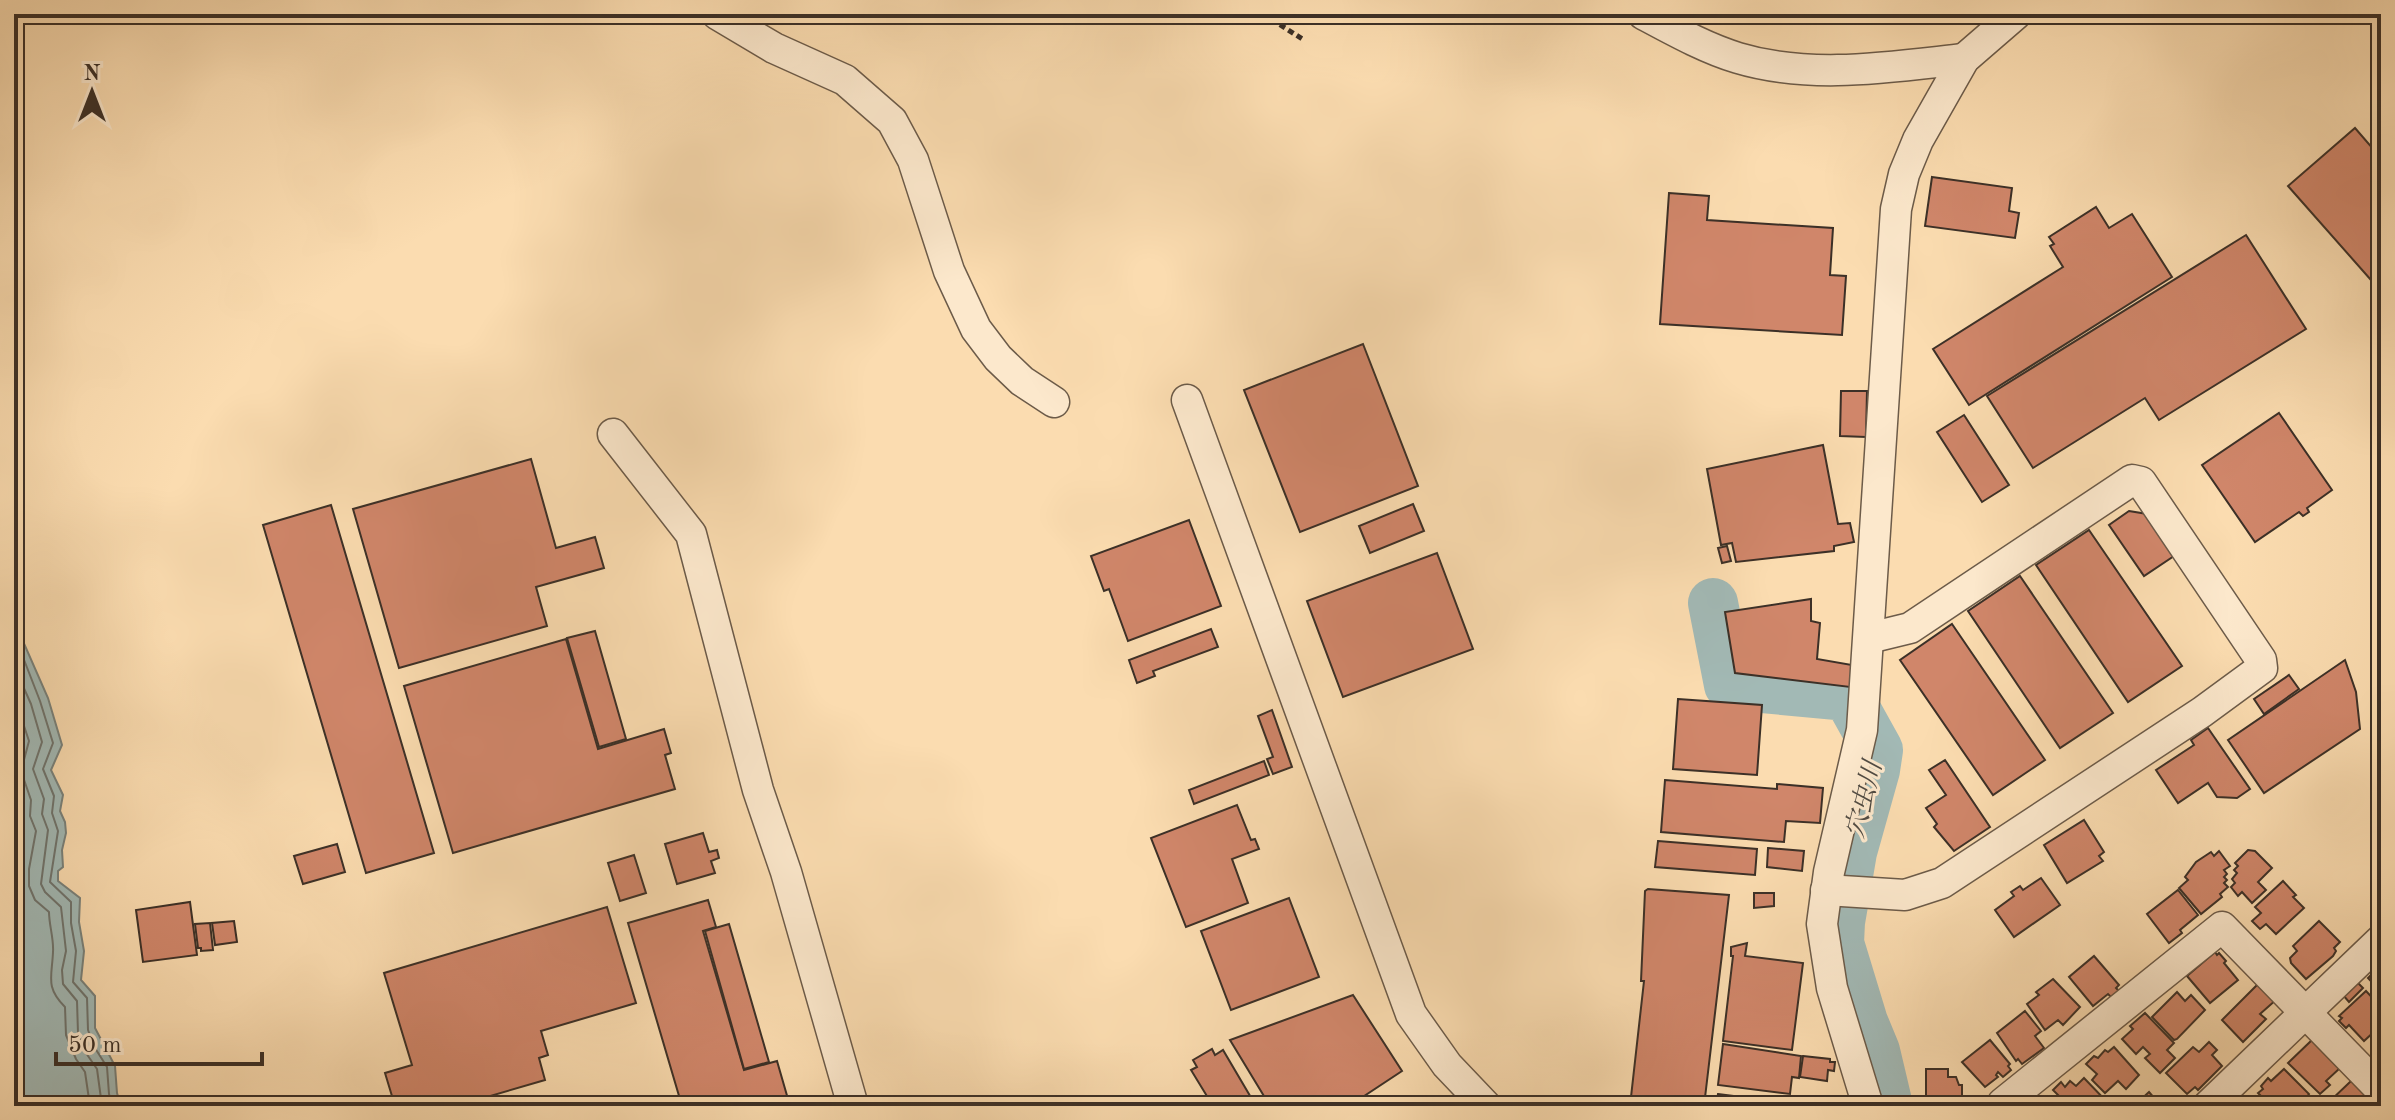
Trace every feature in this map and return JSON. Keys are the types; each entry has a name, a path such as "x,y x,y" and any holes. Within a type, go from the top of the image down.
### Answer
{"street":[{"path":"717,14 774,48 845,80 892,121 913,160 949,271 976,329 1022,381 1054,402"},
{"path":"1643,14 1738,58 1802,70 1871,70 1964,59"},
{"path":"1868,1106 1832,988 1822,924 1826,890 1862,730 1896,209 1904,174 1918,140 1964,59 2016,14"},
{"path":"1187,400 1411,1014 1447,1065 1486,1106"},
{"path":"613,434 691,534 758,790 786,872 853,1106"},
{"path":"1826,890 1905,895 1942,883 2202,712 2262,668 2261,660 2141,482 2132,480 1910,628 1869,638"},
{"path":"2003,1106 2222,927 2381,1090"},
{"path":"2208,1106 2381,940"}],"path":[{"path":"1263,14 1304,40"}],"shaded area":[{"path":"14,131 24,167 14,207"}],"water":[{"path":"14,578 22,639 48,698 62,745 51,770 63,795 60,811 66,833 62,850 63,867 58,871 58,881 80,898 79,922 84,951 81,980 95,996 95,1028 115,1066 121,1106 35,1106 14,1093"}],"building":[{"path":"2355,128 2381,158 2381,272 2371,280 2288,186"},
{"path":"1932,177 2012,188 2009,211 2019,213 2015,238 1925,226"},
{"path":"1669,193 1709,196 1707,220 1833,228 1830,275 1846,276 1842,335 1660,324"},
{"path":"2096,207 2109,228 2132,214 2172,277 1969,405 1933,349 2063,267 2050,246 2054,244 2049,237"},
{"path":"2246,235 2306,329 2159,420 2145,398 2033,468 1987,396"},
{"path":"1363,344 1418,486 1300,532 1244,390"},
{"path":"1841,391 1867,391 1866,437 1840,436"},
{"path":"2279,413 2332,490 2307,508 2309,512 2303,516 2299,512 2255,542 2202,465"},
{"path":"1964,415 2009,485 1982,502 1937,432"},
{"path":"1823,445 1838,524 1850,523 1854,542 1834,546 1834,551 1736,562 1732,543 1721,545 1707,469"},
{"path":"531,459 556,548 595,537 604,568 536,587 547,626 399,668 353,509"},
{"path":"1413,504 1424,531 1370,553 1359,526"},
{"path":"331,505 434,853 366,873 263,525"},
{"path":"2129,511 2147,514 2174,556 2144,576 2109,525"},
{"path":"1189,520 1221,606 1128,641 1109,589 1104,591 1091,556"},
{"path":"2089,530 2182,666 2128,702 2036,565"},
{"path":"1727,546 1731,561 1722,563 1718,548"},
{"path":"1437,553 1473,649 1343,697 1307,601"},
{"path":"2020,576 2113,713 2060,748 1968,611"},
{"path":"1811,599 1811,621 1820,623 1817,659 1852,665 1850,687 1735,673 1725,612"},
{"path":"1952,624 2045,760 1993,795 1900,660"},
{"path":"1211,629 1218,647 1153,671 1155,676 1137,683 1129,660"},
{"path":"595,631 626,739 599,747 567,638"},
{"path":"566,639 598,749 664,729 671,753 665,755 675,789 453,853 404,686"},
{"path":"2345,660 2356,692 2360,729 2264,793 2228,740"},
{"path":"2289,675 2299,689 2264,714 2254,699"},
{"path":"1678,699 1762,705 1757,775 1673,769"},
{"path":"1272,710 1292,767 1273,774 1267,759 1273,757 1258,716"},
{"path":"2208,728 2250,789 2237,798 2217,797 2208,783 2178,803 2156,770 2194,745 2191,740"},
{"path":"1945,760 1990,827 1954,851 1934,827 1937,824 1926,808 1946,795 1929,770"},
{"path":"1264,761 1269,775 1194,804 1189,790"},
{"path":"1665,780 1777,789 1777,784 1823,788 1820,823 1786,821 1784,842 1661,832"},
{"path":"1237,805 1251,840 1255,839 1259,849 1232,859 1248,903 1186,927 1151,838"},
{"path":"2084,820 2104,852 2099,856 2103,861 2067,883 2044,845"},
{"path":"703,833 709,852 717,850 719,858 711,861 715,873 677,884 665,844"},
{"path":"1658,841 1757,849 1755,875 1655,867"},
{"path":"337,844 345,872 303,884 294,856"},
{"path":"1768,848 1804,851 1802,871 1767,867"},
{"path":"2248,850 2255,851 2272,868 2258,882 2266,890 2252,903 2242,892 2238,896 2231,887 2237,873 2235,863"},
{"path":"2219,851 2230,866 2224,870 2227,880 2224,883 2228,887 2220,894 2222,897 2201,914 2179,888 2188,880 2185,877 2196,862 2211,852 2214,856"},
{"path":"634,855 646,893 620,901 608,863"},
{"path":"2041,878 2060,905 2014,937 1995,910 2014,896 2011,892 2020,886 2023,890"},
{"path":"2283,881 2304,908 2276,934 2266,924 2260,929 2252,921 2261,913 2255,907"},
{"path":"2178,890 2198,915 2169,943 2147,914"},
{"path":"1645,891 1729,895 1704,1106 1630,1106 1644,981 1641,981"},
{"path":"1754,893 1774,893 1774,906 1754,908"},
{"path":"1289,898 1319,977 1231,1010 1201,931"},
{"path":"708,900 716,927 703,931 744,1070 777,1061 790,1106 682,1106 628,923"},
{"path":"190,902 197,955 143,962 136,910"},
{"path":"607,907 636,1003 541,1031 548,1055 539,1058 545,1080 456,1106 395,1106 385,1073 412,1065 384,973"},
{"path":"234,921 237,942 215,945 212,923"},
{"path":"2319,921 2340,942 2334,948 2333,956 2306,979 2290,958 2297,951 2293,946"},
{"path":"210,923 213,950 201,951 195,924"},
{"path":"729,924 769,1062 744,1069 705,931"},
{"path":"1747,943 1745,956 1803,963 1792,1050 1723,1041 1733,956 1731,947"},
{"path":"2215,952 2226,961 2224,963 2238,980 2210,1003 2187,976"},
{"path":"2094,956 2119,985 2116,988 2119,991 2111,997 2108,994 2093,1006 2069,977"},
{"path":"2381,965 2381,992 2368,978"},
{"path":"2053,979 2080,1007 2063,1025 2058,1020 2045,1030 2027,1004 2039,995 2036,992"},
{"path":"2260,982 2277,999 2260,1014 2266,1019 2243,1042 2222,1020"},
{"path":"2357,982 2363,988 2349,1002 2343,995"},
{"path":"2366,991 2381,1007 2381,1035 2376,1030 2364,1041 2349,1025 2346,1028 2339,1021 2342,1018 2339,1016"},
{"path":"2177,992 2185,1001 2191,995 2205,1010 2174,1040 2152,1017"},
{"path":"1353,995 1402,1071 1349,1106 1270,1106 1230,1040"},
{"path":"2025,1011 2041,1031 2035,1036 2044,1048 2022,1064 2018,1059 2016,1061 1997,1033"},
{"path":"2145,1013 2174,1043 2167,1050 2175,1058 2160,1073 2145,1058 2150,1054 2143,1047 2136,1054 2122,1039 2133,1029 2130,1026"},
{"path":"2313,1039 2340,1068 2326,1081 2330,1085 2320,1094 2288,1063"},
{"path":"1990,1040 2010,1064 2011,1070 2003,1077 1998,1072 1998,1077 1985,1087 1962,1062"},
{"path":"2209,1042 2217,1050 2212,1055 2222,1066 2198,1090 2195,1087 2187,1094 2166,1073 2193,1047 2199,1052"},
{"path":"1723,1044 1801,1056 1799,1078 1792,1077 1790,1094 1718,1085"},
{"path":"2114,1047 2139,1075 2126,1089 2118,1081 2105,1093 2092,1080 2097,1074 2086,1064 2094,1056 2098,1058 2105,1050 2108,1052"},
{"path":"1212,1049 1215,1055 1223,1050 1256,1106 1213,1106 1191,1070 1197,1067 1193,1060"},
{"path":"1803,1056 1835,1062 1834,1071 1828,1070 1827,1081 1800,1077"},
{"path":"1926,1069 1948,1069 1948,1077 1956,1077 1962,1085 1962,1106 1926,1106"},
{"path":"2284,1069 2309,1094 2300,1106 2271,1106 2258,1093 2268,1078 2271,1081"},
{"path":"2084,1078 2108,1103 2105,1106 2057,1106 2063,1100 2053,1090 2061,1082 2065,1087 2070,1081 2076,1086"},
{"path":"2354,1081 2378,1106 2328,1106"},
{"path":"2149,1092 2161,1106 2134,1106"},
{"path":"1718,1094 1766,1100 1765,1106 1716,1106"},
{"path":"2255,1096 2269,1106 2250,1106 2247,1103"},
{"path":"1772,1097 1782,1098 1782,1106 1771,1106"},
{"path":"1798,1099 1843,1106 1797,1106"}],"waterway":[{"name":"穴虫川","path":"1713,603 1729,685 1848,696 1878,750 1852,852 1839,943 1875,1051 1888,1106"}]}
